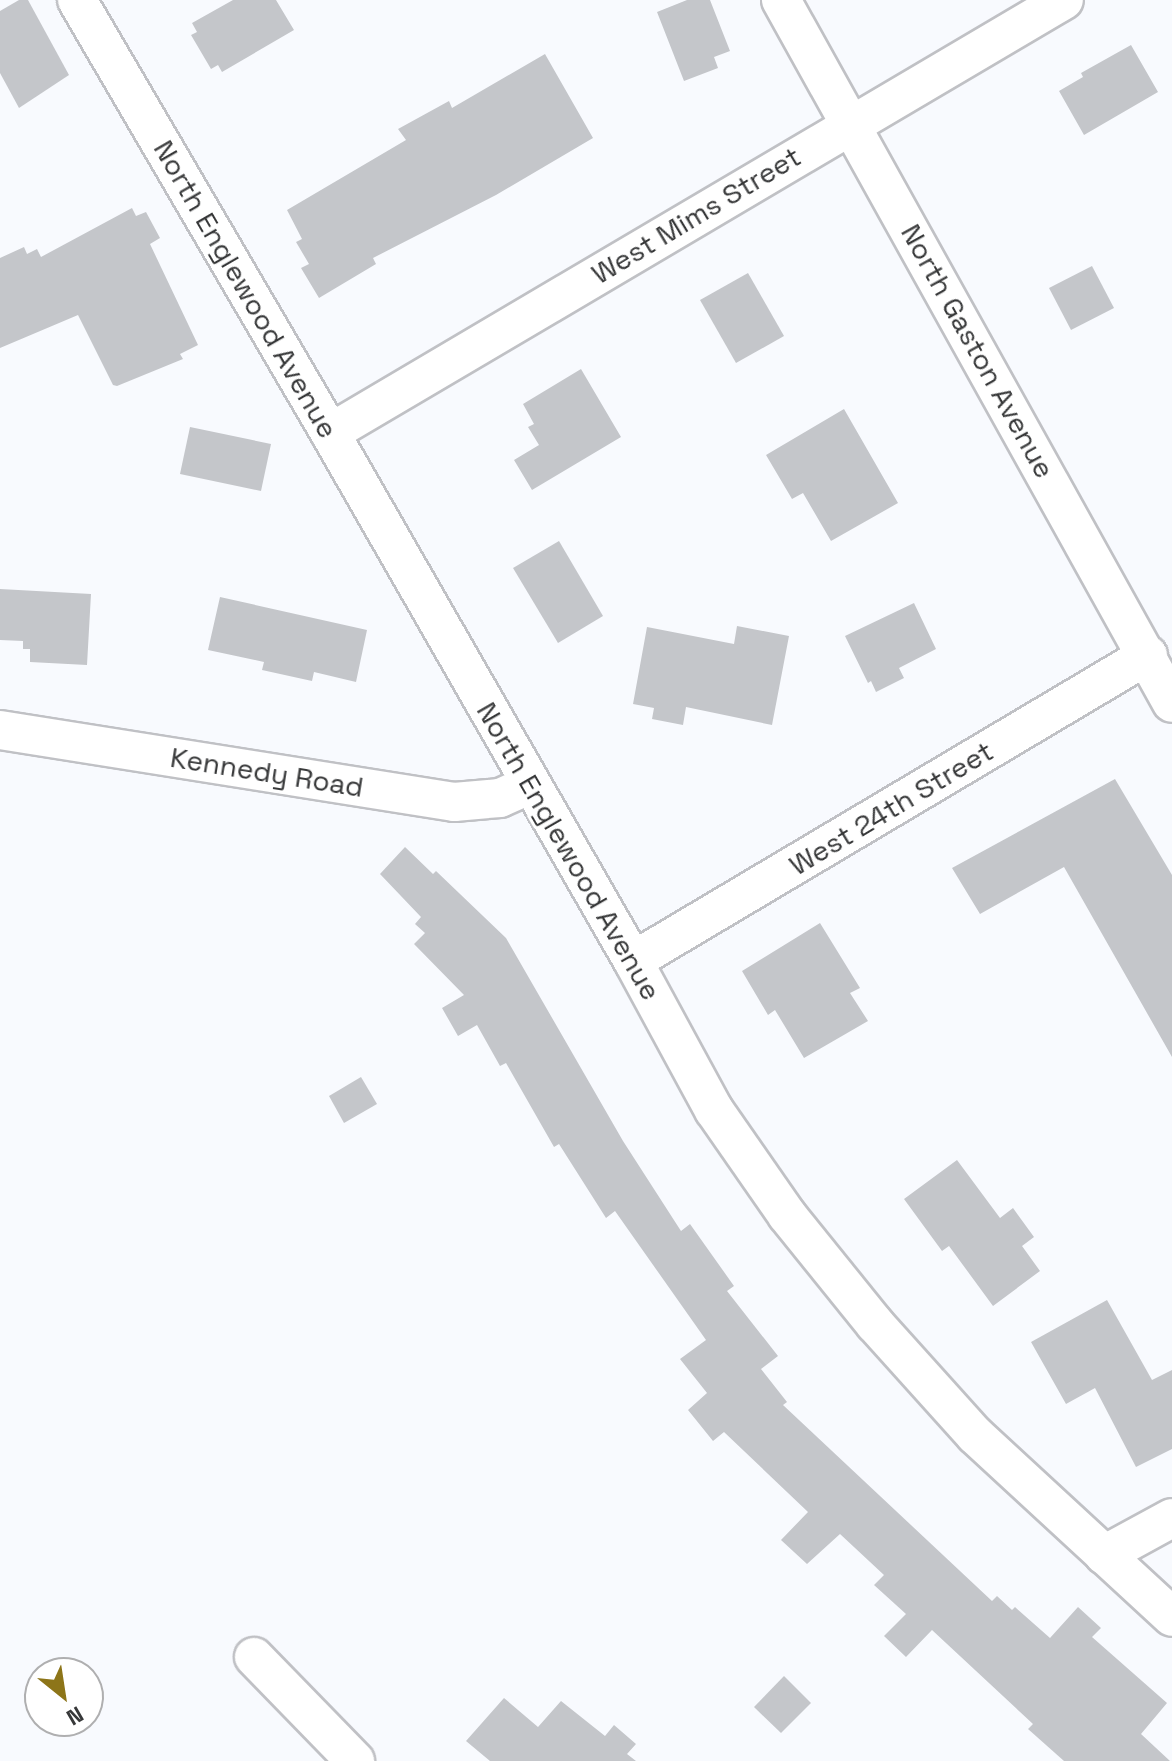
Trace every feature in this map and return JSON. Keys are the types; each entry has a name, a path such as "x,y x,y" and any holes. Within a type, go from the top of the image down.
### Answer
{"street":[{"name":"North Englewood Avenue","path":"77,0 330,433 633,961 714,1110 787,1215 875,1324 975,1435 1172,1617"},
{"name":"North Gaston Avenue","path":"781,0 1172,703"},
{"name":"West Mims Street","path":"330,433 1064,0"},
{"name":"West 24th Street","path":"633,961 1148,655"},
{"name":"Kennedy Road","path":"0,730 454,802 500,798 531,784"},
{"path":"1104,1555 1172,1518"},
{"path":"254,1657 355,1761"}],"building":[{"path":"19,0 28,0 69,75 19,108 0,73 0,11"},
{"path":"233,0 276,0 294,30 222,72 218,65 211,69 191,35 197,32 192,23"},
{"path":"687,0 710,0 730,51 714,57 718,68 684,81 657,12"},
{"path":"1131,45 1158,92 1084,135 1059,91 1083,77 1081,73"},
{"path":"545,54 593,138 496,195 373,258 376,264 319,298 301,268 309,264 296,242 302,239 287,210 406,140 398,129 449,101 452,108"},
{"path":"132,208 136,216 146,212 160,238 150,244 198,345 180,354 183,359 117,386 113,385 78,315 0,348 0,258 24,247 27,254 37,249 41,257"},
{"path":"1092,266 1114,308 1071,330 1049,288"},
{"path":"748,273 784,336 736,363 700,300"},
{"path":"581,369 621,437 532,490 514,460 539,445 528,427 534,424 523,404"},
{"path":"844,409 898,503 831,541 803,493 792,499 766,455"},
{"path":"190,427 271,444 261,491 180,474"},
{"path":"559,541 603,616 558,643 513,568"},
{"path":"0,589 91,594 87,665 30,662 30,649 23,649 23,641 0,640"},
{"path":"220,597 367,630 356,682 314,672 312,681 262,670 264,662 208,650"},
{"path":"914,603 936,649 899,668 904,678 876,692 871,681 868,683 845,636"},
{"path":"737,626 789,636 772,725 686,707 683,725 652,719 654,708 633,704 647,627 734,644"},
{"path":"1115,779 1172,875 1172,1057 1064,867 980,914 952,868"},
{"path":"405,847 433,874 436,871 506,938 623,1141 681,1231 690,1224 734,1286 727,1291 778,1356 761,1369 787,1402 783,1405 992,1601 997,1596 1012,1610 1015,1607 1050,1638 1078,1607 1101,1628 1092,1637 1167,1703 1141,1734 1170,1761 1064,1761 1028,1729 1033,1724 932,1630 906,1657 884,1636 906,1614 874,1585 884,1575 840,1534 807,1564 781,1540 808,1512 724,1432 713,1441 688,1410 707,1393 680,1359 706,1340 615,1211 606,1218 559,1144 554,1147 506,1063 500,1066 477,1025 458,1036 442,1008 464,995 414,944 425,933 415,924 421,917 380,874"},
{"path":"820,923 860,988 850,993 868,1021 804,1058 775,1010 768,1015 742,971"},
{"path":"361,1077 377,1104 344,1123 329,1096"},
{"path":"957,1160 1000,1218 1013,1208 1034,1237 1022,1246 1040,1271 993,1306 949,1246 942,1251 904,1199"},
{"path":"1107,1300 1152,1380 1172,1370 1172,1449 1136,1467 1095,1388 1066,1404 1031,1342"},
{"path":"784,1676 811,1703 781,1733 754,1707"},
{"path":"504,1698 538,1727 561,1701 605,1736 614,1725 636,1744 627,1754 636,1761 490,1761 466,1741"}]}
